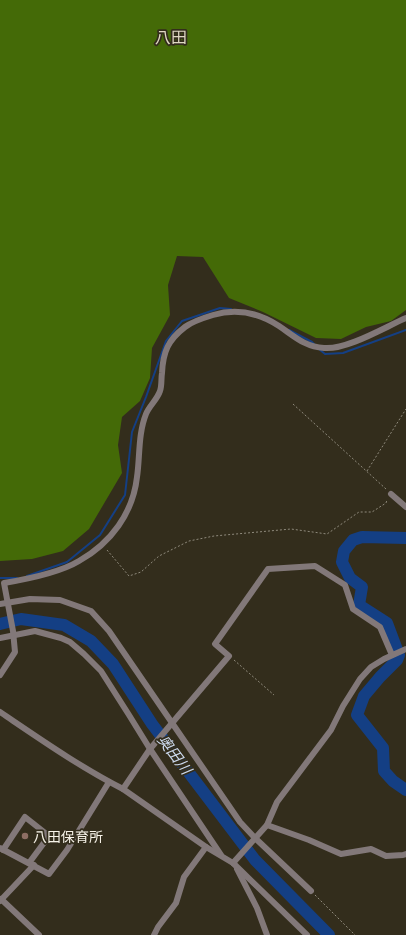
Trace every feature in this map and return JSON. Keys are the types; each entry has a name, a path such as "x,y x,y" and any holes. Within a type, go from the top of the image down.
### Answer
{"street":[{"path":"0,675 15,652 4,583 32,578 79,562 102,545 120,524 130,506 137,477 141,433 146,414 161,391 164,354 172,338 186,326 201,318 219,313 237,311 256,314 278,325 298,340 310,346 335,348 362,339 406,318"},
{"path":"391,494 406,507"},
{"path":"123,789 150,749 230,656 215,644 268,568 315,566 345,586 353,609 380,627 394,654"},
{"path":"0,604 8,605 30,599 60,600 91,611 109,631 170,725 240,822 311,891"},
{"path":"0,638 13,634 35,631 70,642 84,654 101,671 150,749 222,856"},
{"path":"235,860 267,825 277,802 331,730 343,706 360,680 371,667 406,649"},
{"path":"0,712 61,754 123,789 206,847 222,856 235,860 307,935"},
{"path":"39,935 1,900 31,864 49,836 25,817 1,849 31,864 49,874 67,850 109,782"},
{"path":"267,825 309,840 341,854 371,849 386,856 406,854"},
{"path":"154,935 158,927 176,903 184,877 206,847"},
{"path":"235,860 267,935"}],"path":[{"path":"102,545 129,576 141,572 159,556 190,540 214,536 291,529 327,534 359,512 372,512 386,503 391,494 293,404"},
{"path":"367,472 406,409"},
{"path":"230,656 274,695"},
{"path":"311,891 355,935"}],"green space":[{"path":"0,0 406,0 406,310 391,321 366,327 341,339 316,338 263,312 229,298 203,257 177,256 168,285 170,315 152,348 150,378 140,401 122,417 118,445 122,473 89,529 63,551 32,559 0,561"}],"waterway":[{"path":"27,576 67,562 100,535 125,495 132,432 166,341 182,321 220,308 231,309"},
{"path":"289,330 315,345"},
{"path":"319,349 325,354 343,353 406,330"},
{"path":"406,538 362,537 353,540 344,551 342,562 350,578 362,587 359,605 387,623 399,655 397,660 364,696 357,715 383,748 384,771 393,781 406,790"},
{"path":"0,578 17,578"},
{"name":"奥田川","path":"0,624 21,619 64,625 91,641 113,664 152,724 255,860 329,935"}],"place":[{"name":"八田保育所","path":"25,836"}],"district":[{"name":"八田","path":"171,37"}]}
